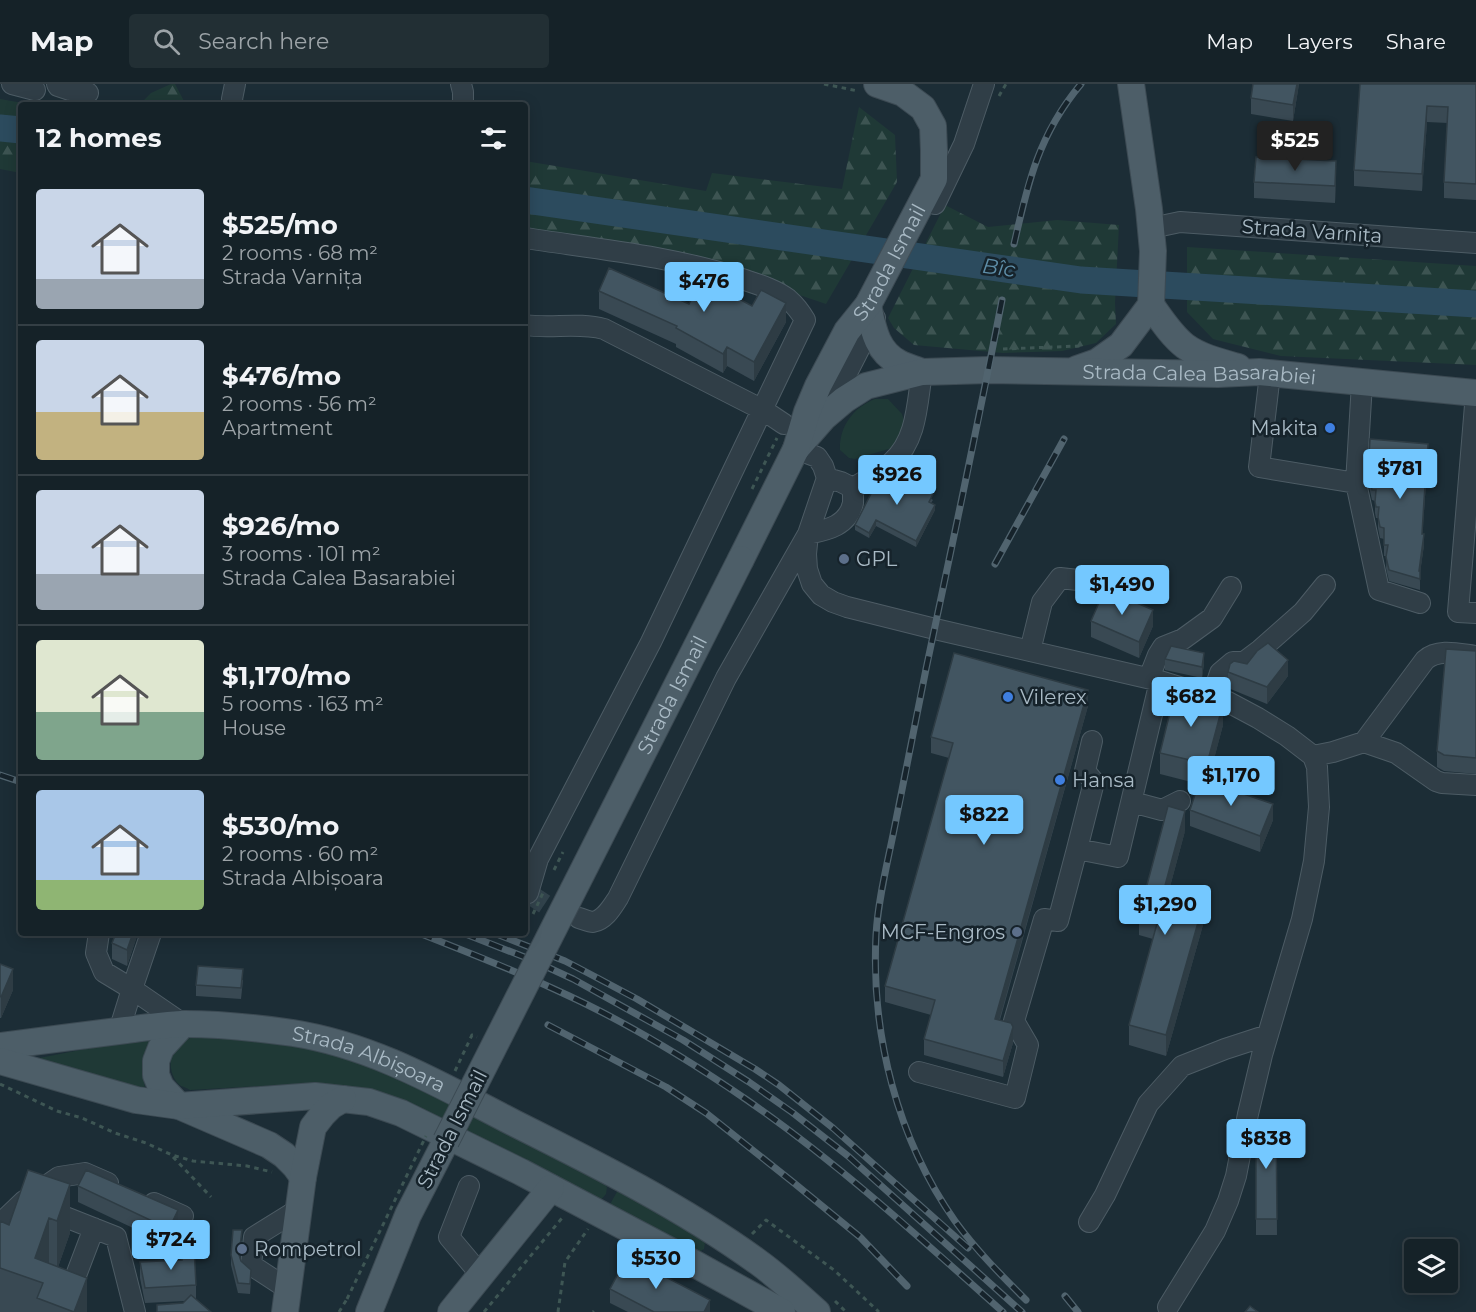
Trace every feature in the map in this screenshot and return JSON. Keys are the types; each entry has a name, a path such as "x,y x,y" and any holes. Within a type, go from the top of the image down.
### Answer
{"main road":[{"path":"1068,372 1097,362 1121,345 1151,302 1152,242 1130,86"},
{"path":"868,87 903,93 923,108 933,126 934,150 930,195"},
{"name":"Strada Ismail","path":"363,1308 796,448 818,386 847,331 873,313 930,195"},
{"path":"1151,302 1173,334 1186,346 1218,361 1264,373"},
{"name":"Strada Calea Basarabiei","path":"873,313 875,336 888,356 922,372"},
{"name":"Strada Calea Basarabiei","path":"796,448 824,417 844,400 866,386 922,372 988,370 1264,373 1476,393"},
{"path":"183,1024 161,1048 156,1062 156,1075 161,1087 179,1106 269,1145 284,1155 303,1177"},
{"name":"Strada Albișoara","path":"0,1046 183,1024 292,1033 336,1042 380,1056 622,1177 673,1206 760,1263 817,1312"},
{"name":"Strada Albișoara","path":"0,1061 136,1100 179,1106 315,1096 369,1102 401,1113 551,1188 782,1312"},
{"path":"287,1301 303,1177 313,1127 322,1114 343,1099"},
{"path":"451,1312 551,1188"},
{"path":"695,1264 704,1261 715,1247 715,1238 711,1229"}],"street":[{"path":"12,84 35,90"},
{"path":"57,84 70,90 88,93"},
{"path":"232,102 235,84"},
{"path":"462,84 463,102"},
{"name":"Strada Ismail","path":"930,195 983,84"},
{"name":"Strada Varnița","path":"1152,242 1161,226 1180,222 1476,243"},
{"path":"528,238 667,260 716,271 768,288 788,299 805,320 651,642 538,859 528,893 534,892"},
{"name":"Strada Ismail","path":"824,417 873,313"},
{"path":"528,326 593,326 604,329 763,410 784,424"},
{"path":"853,488 891,463 906,447 914,427 922,372"},
{"path":"1264,373 1259,467 1356,483"},
{"path":"1362,383 1356,483 1379,590 1420,603"},
{"path":"1476,393 1458,612 1476,613"},
{"path":"579,918 592,922 600,919 618,898 726,678 808,534 827,478 817,457 796,448"},
{"path":"827,478 853,488"},
{"path":"808,534 834,528 845,519 853,505 853,488"},
{"path":"808,534 807,569 812,584 821,595 832,602 847,608 935,630 1155,680 1228,702 1287,736 1313,756 1317,767 1319,807 1314,861 1302,919 1250,1104 1236,1176 1228,1202 1215,1231 1168,1307"},
{"path":"1030,651 1042,603 1060,578 1100,585"},
{"path":"1212,698 1220,673 1233,662 1244,662 1260,650 1303,612 1325,585"},
{"path":"1077,849 1118,857 1132,802 1158,655 1163,647 1183,639 1212,618 1231,587"},
{"path":"1313,756 1364,742 1425,660 1432,655 1450,653 1476,656"},
{"path":"919,1072 1015,1098 1028,1045 1014,1021 1044,919 1058,921 1094,782 1085,771 1092,741"},
{"path":"1364,742 1396,753 1436,781 1476,786"},
{"path":"1132,802 1162,810 1180,801"},
{"path":"99,936 96,953 104,972 183,1024"},
{"path":"119,1031 150,936"},
{"path":"1089,1222 1105,1195 1148,1104 1182,1066 1225,1048 1268,1035"},
{"path":"0,1230 3,1221 24,1201 59,1177 85,1173 183,1216"},
{"path":"469,1186 449,1237 481,1275"},
{"path":"24,1201 116,1237 135,1312"},
{"path":"287,1301 251,1264 255,1237 299,1209"},
{"path":"66,1303 94,1228"}],"path":[{"path":"824,84 868,87"},
{"path":"1003,349 1087,346"},
{"path":"533,915 534,892"},
{"path":"459,1063 472,1035"},
{"path":"0,1084 57,1111 82,1118 172,1155 193,1161 247,1166 276,1173"},
{"path":"172,1155 211,1197"},
{"path":"484,1312 562,1218 571,1220"},
{"path":"558,1312 565,1262 590,1226 594,1227"},
{"path":"818,1257 879,1312"},
{"path":"339,1312 363,1308"}],"green space":[{"path":"175,84 184,102 142,102 151,93"},
{"path":"0,99 18,102 18,172 0,169"},
{"path":"859,107 895,135 897,182 826,304 688,257 528,241 528,161 706,191 712,173 842,189"},
{"path":"945,205 988,227 1057,220 1119,225 1116,324 1096,343 1062,351 1003,353 914,345 894,328 888,318"},
{"path":"1187,247 1476,266 1476,365 1281,356 1213,339 1187,312"},
{"path":"875,399 888,399 902,414 905,424 903,436 892,448 855,459 849,458 840,450 845,425 854,412"},
{"path":"152,1036 143,1061 144,1090 34,1059"},
{"path":"193,1037 276,1040 375,1067 604,1183 607,1187 606,1194 601,1200 594,1200 348,1088 316,1083 190,1090 181,1086 174,1077 171,1071 171,1058 172,1052 179,1043"},
{"path":"618,1190 698,1236 705,1243 704,1249 699,1252 690,1249 609,1206"}],"building":[{"path":"1253,84 1297,84 1293,105 1251,98"},
{"path":"1360,84 1476,84 1476,184 1444,182 1448,107 1427,106 1422,174 1354,170"},
{"path":"1256,157 1336,161 1335,186 1254,182"},
{"path":"609,268 689,304 702,279 752,306 761,290 786,303 754,362 727,347 723,354 676,328 677,326 599,291"},
{"path":"1370,439 1428,444 1420,579 1389,570 1386,557 1388,545 1384,545 1384,528 1380,527 1379,507 1376,507 1375,502 1376,490 1372,490 1368,471"},
{"path":"897,468 902,470 899,476 933,494 929,502 935,505 916,541 876,520 869,533 855,525 877,482"},
{"path":"1105,589 1153,610 1139,642 1091,621"},
{"path":"1268,643 1288,660 1267,687 1228,672 1230,664 1234,661 1247,664 1257,651"},
{"path":"1171,646 1204,653 1202,667 1165,659"},
{"path":"1446,649 1476,651 1476,758 1444,755 1437,751"},
{"path":"954,653 1088,690 995,1019 1011,1023 1013,1027 1003,1061 924,1039 935,1000 885,986 953,743 931,737"},
{"path":"1175,692 1223,704 1207,764 1160,753"},
{"path":"1200,779 1273,804 1260,836 1190,810"},
{"path":"1168,806 1185,811 1163,893 1203,905 1166,1035 1129,1025 1158,920 1139,915"},
{"path":"115,936 132,936 127,950 112,943"},
{"path":"0,964 13,969 1,997 0,996"},
{"path":"198,966 243,969 241,988 196,985"},
{"path":"1256,1121 1276,1121 1277,1219 1256,1219"},
{"path":"28,1170 70,1184 57,1221 49,1218 35,1258 87,1278 74,1312 37,1298 43,1283 0,1268 0,1221 9,1225"},
{"path":"86,1170 178,1210 169,1229 78,1186"},
{"path":"233,1230 242,1230 239,1255 241,1261 251,1270 250,1284 238,1283 231,1255"},
{"path":"194,1247 196,1285 145,1288 140,1262 182,1260 181,1248"},
{"path":"627,1257 710,1300 704,1312 654,1312 610,1289"},
{"path":"191,1295 211,1312 157,1312 157,1305 183,1303"},
{"path":"1250,1306 1258,1312 1245,1312"}],"waterway":[{"name":"Bîc","path":"0,128 18,130"},
{"name":"Bîc","path":"528,200 1081,280 1476,304"}],"tunnel":[{"path":"528,893 549,907 573,916"}],"railway":[{"path":"1014,244 1030,179 1045,140 1055,121 1081,84"},
{"path":"1002,300 883,882 877,922 876,972 878,1010 892,1084 917,1156 955,1221 980,1252 1026,1300"},
{"path":"995,564 1064,439"},
{"path":"0,775 18,781"},
{"path":"426,936 579,1001 628,1026 701,1069 814,1149 910,1229 1003,1312"},
{"path":"471,936 573,979 683,1040 749,1082 848,1156 1022,1312"},
{"path":"502,936 565,961 637,999 779,1085 833,1128 968,1248"},
{"path":"548,1025 666,1087 706,1113 860,1237 907,1286"},
{"path":"1065,1296 1078,1312"}],"place":[{"name":"Makita","path":"1330,428"},
{"name":"GPL","path":"844,559"},
{"name":"Vilerex","path":"1008,697"},
{"name":"Hansa","path":"1060,780"},
{"name":"MCF-Engros","path":"1017,932"},
{"name":"Rompetrol","path":"242,1249"}]}
